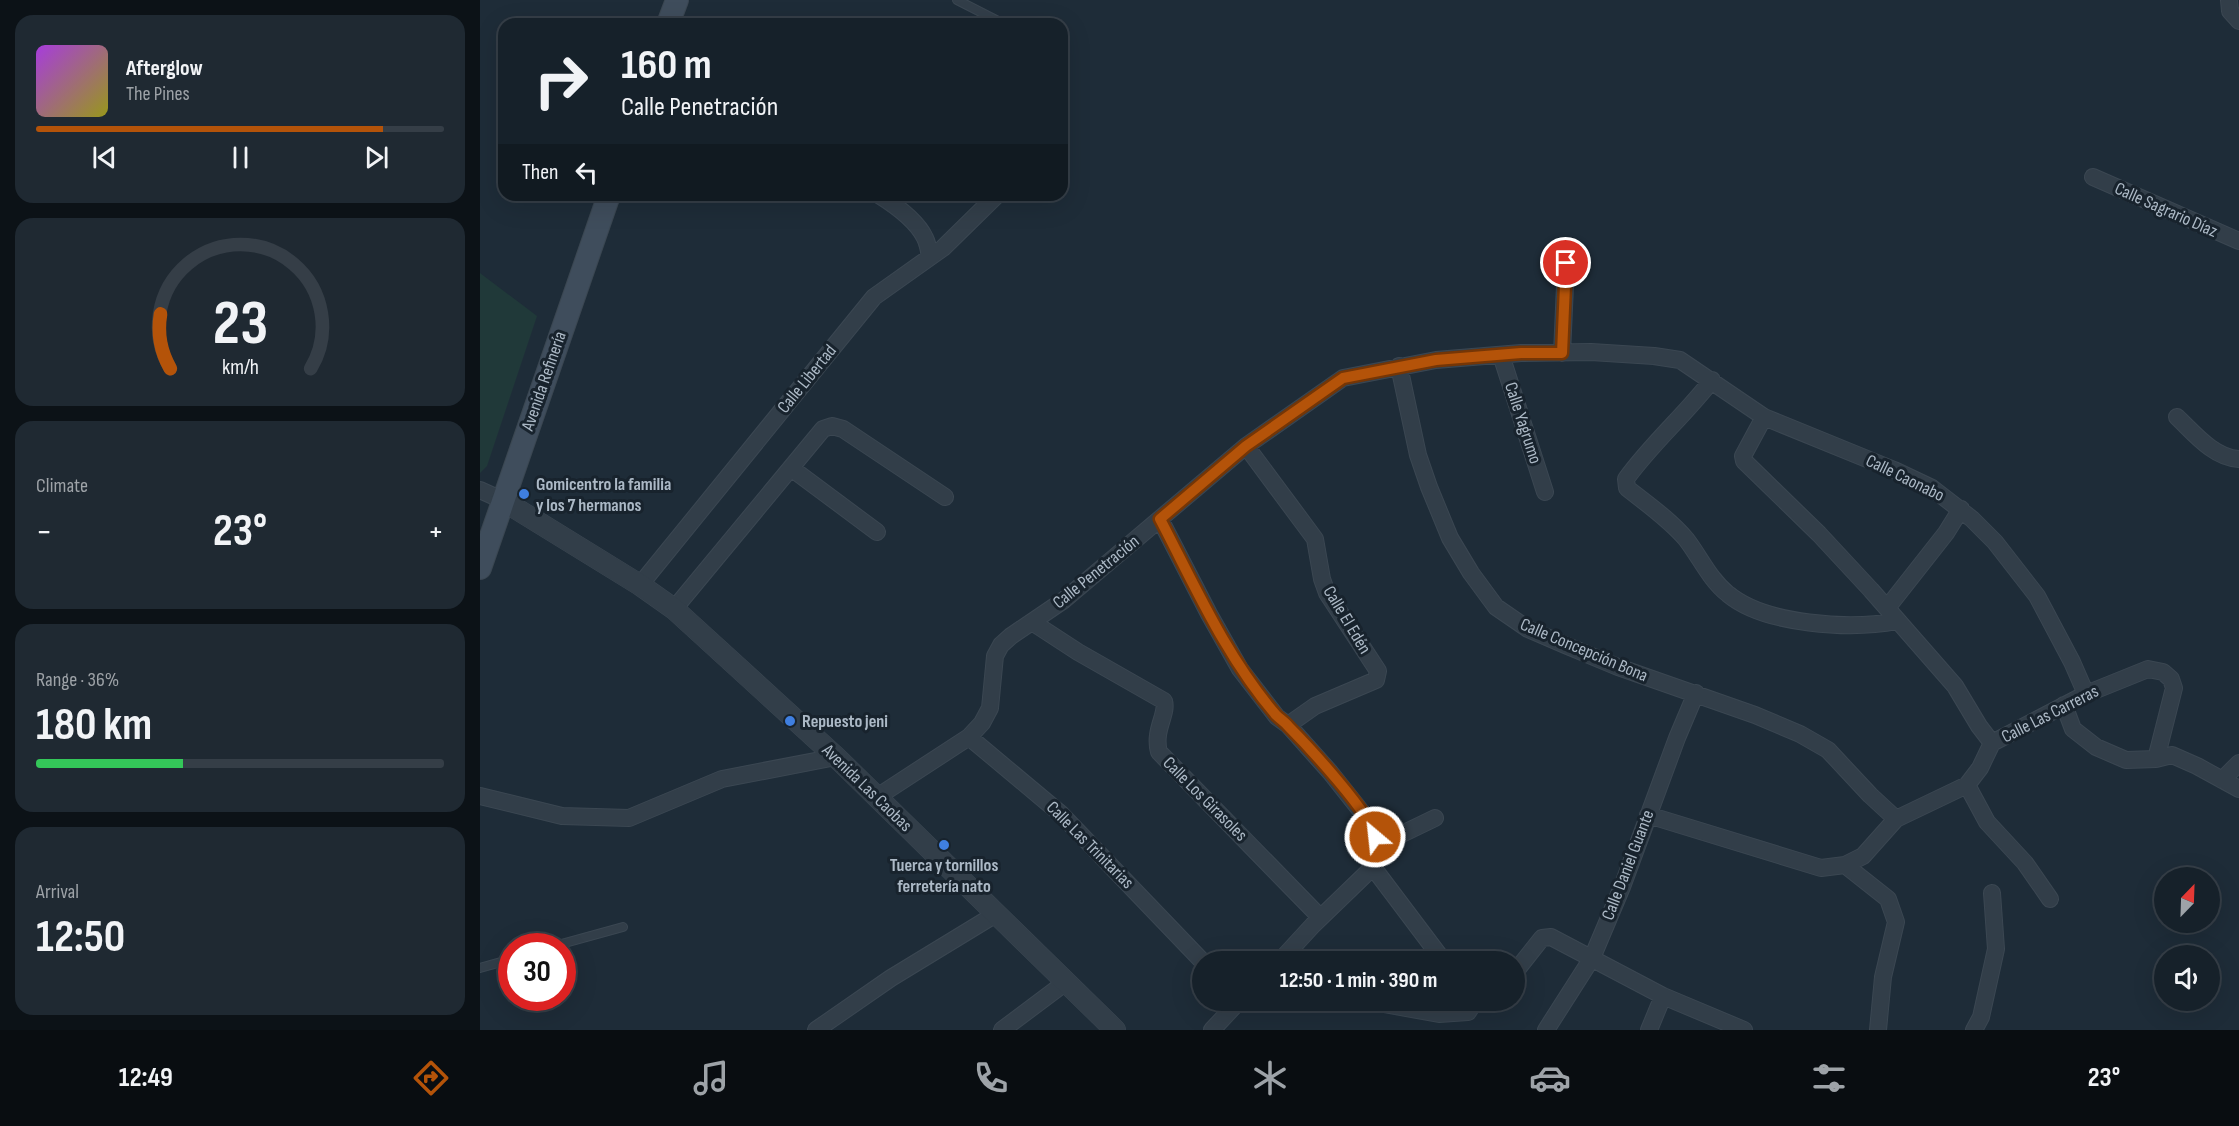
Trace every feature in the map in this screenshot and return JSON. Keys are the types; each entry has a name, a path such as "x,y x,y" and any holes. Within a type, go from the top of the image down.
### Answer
{"main road":[{"path":"670,18 677,0"},
{"name":"Avenida Refinería","path":"480,568 607,201"}],"street":[{"path":"2229,0 2230,11 2239,21"},
{"name":"Calle Sagrario Díaz","path":"2093,177 2239,241"},
{"path":"889,201 920,229 927,240 930,257"},
{"name":"Calle Libertad","path":"640,585 874,297 943,248 991,201"},
{"path":"1562,353 1566,263"},
{"name":"Calle Penetración","path":"877,797 969,737 987,716 993,693 995,656 1011,636 1064,600 1246,446 1349,376 1436,360 1501,355 1602,353 1672,358 1680,360 1712,380"},
{"name":"Calle Yagrumo","path":"1501,355 1545,492"},
{"name":"Calle Concepción Bona","path":"1399,366 1418,455 1429,487 1450,538 1471,573 1496,607 1528,629 1564,645 1800,734 1828,750 1896,819"},
{"path":"1712,380 1689,408 1642,457 1626,479 1627,488 1673,525 1718,584 1740,602 1767,613 1800,620 1870,625 1892,615 1961,509"},
{"name":"Calle Caonabo","path":"1712,380 1764,417 1894,470 1932,488 1961,509 1995,542 2037,596 2086,694"},
{"path":"1764,417 1743,456 1744,461 1819,534 1955,686 1992,743"},
{"path":"2177,417 2214,450 2229,459 2239,459"},
{"path":"674,609 823,429 832,426 843,429 945,497"},
{"name":"Calle El Edén","path":"1246,446 1315,539 1322,579 1327,593 1378,671 1376,680 1315,706 1288,725"},
{"path":"791,468 877,532"},
{"name":"Avenida Las Caobas","path":"480,489 502,500 640,585 674,609 877,797 1115,1030"},
{"path":"1160,519 1240,669 1277,717 1288,725 1330,772 1372,825 1374,831 1375,847 1372,866 1289,951"},
{"name":"Calle Los Girasoles","path":"1032,622 1078,652 1164,700 1166,706 1156,738 1159,752 1164,759 1208,801 1320,917"},
{"name":"Calle Las Carreras","path":"1967,785 1980,768 1992,743 2086,694 2148,669 2163,672 2171,679 2174,688 2156,759"},
{"name":"Calle Daniel Guante","path":"1546,1030 1592,958 1622,887 1696,693"},
{"path":"2064,705 2073,729 2096,747 2126,760 2156,759 2172,755 2239,789"},
{"name":"Calle Las Trinitarias","path":"969,737 1060,814 1192,951"},
{"path":"480,796 562,816 628,818 722,779 836,758"},
{"path":"2222,780 2239,763"},
{"path":"1648,814 1821,868 1845,865 1863,856 1896,819 1967,785 1988,822 2025,863 2050,898"},
{"path":"1375,847 1435,818"},
{"path":"1845,865 1888,899 1896,922 1883,976 1878,1030"},
{"path":"1372,866 1436,951"},
{"path":"1974,1030 1981,1017 1995,950 1992,893"},
{"path":"816,1030 891,978 996,914"},
{"path":"1525,959 1546,936 1663,996 1744,1030"},
{"path":"1002,1030 1066,982"},
{"path":"1649,1030 1663,996"},
{"path":"1212,1030 1230,1011"},
{"path":"1422,1011 1439,1014 1469,1011"}],"lane":[{"path":"957,0 992,18"},
{"path":"576,940 623,927"},
{"path":"480,968 498,963"}],"green space":[{"path":"480,273 537,316 487,466 480,473"}],"place":[{"name":"Gomicentro la familia y los 7 hermanos","path":"524,494"},
{"name":"Repuesto jeni","path":"790,721"},
{"name":"Tuerca y tornillos ferretería nato","path":"944,845"}],"route":[{"path":"1375,837 1372,825 1330,772 1288,725 1277,717 1240,669 1160,519 1246,446 1343,378 1436,360 1521,353 1562,353 1566,263"}]}
